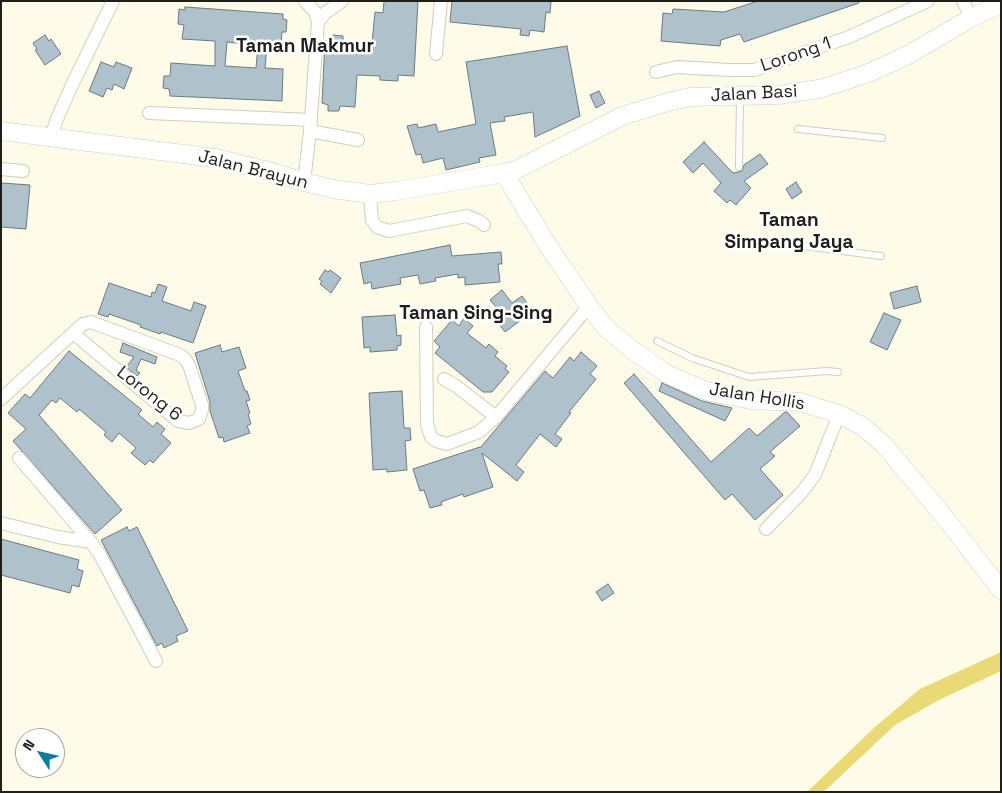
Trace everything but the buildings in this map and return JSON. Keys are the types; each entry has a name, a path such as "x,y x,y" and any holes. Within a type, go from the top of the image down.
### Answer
{"main road":[{"name":"Jalan Basi","path":"504,173 516,170 622,116 644,109 690,98 771,96 819,89 871,72 1001,4"},
{"name":"Jalan Brayun","path":"1,131 215,158 333,189 370,194 396,192 504,173"},
{"name":"Jalan Hollis","path":"504,173 550,249 589,306 606,328 630,349 667,374 706,391 751,400 800,402 839,414 862,426 883,444 942,514 1001,590"}],"street":[{"path":"51,136 72,85 113,1"},
{"path":"304,182 311,126 318,22 315,12 305,1"},
{"path":"318,22 325,13 342,1"},
{"path":"436,54 441,1"},
{"name":"Lorong 1","path":"656,72 677,67 754,70 848,37 928,1"},
{"path":"962,1 972,18"},
{"path":"149,113 311,126 358,140"},
{"path":"1,169 23,171"},
{"path":"370,194 372,220 377,227 389,231 467,216 484,225"},
{"path":"426,327 428,424 431,437 441,444 455,443 479,432 496,417 589,306"},
{"name":"Lorong 6","path":"1,399 73,333 83,324 91,322 180,355 189,365 202,404 199,419 189,423 178,421 73,333"},
{"path":"444,380 456,386 496,417"},
{"path":"766,529 801,494 815,475 839,414"},
{"path":"19,458 100,555 156,661"},
{"path":"1,523 58,537 91,542"}],"lane":[{"path":"739,166 740,97"},
{"path":"798,129 882,138"},
{"path":"741,242 804,246 881,256"},
{"path":"657,341 692,358 749,377 827,371 838,372"}],"shaded area":[{"path":"1001,652 1001,671 939,700 895,725 827,789 822,792 807,792 875,727 920,689"}],"district":[{"name":"Taman Makmur","path":"305,47"},
{"name":"Taman Simpang Jaya","path":"789,232"},
{"name":"Taman Sing-Sing","path":"476,314"}]}
